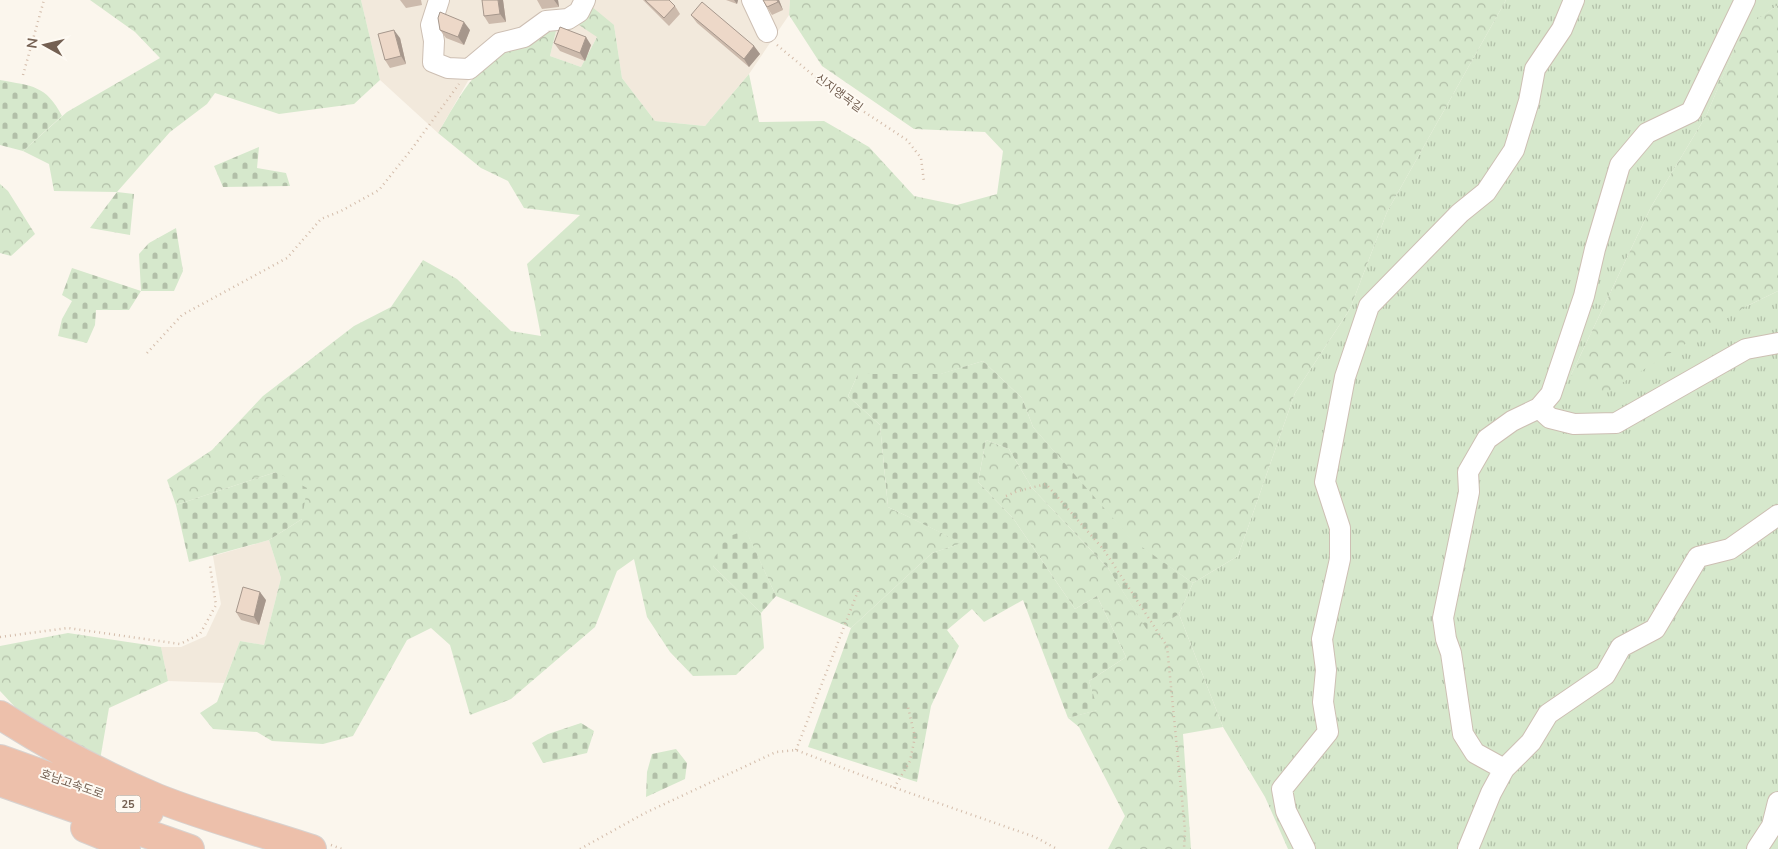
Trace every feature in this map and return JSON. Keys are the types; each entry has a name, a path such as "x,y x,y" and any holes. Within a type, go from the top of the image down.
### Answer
{"highway":[{"path":"0,715 42,742 99,772 158,798 312,849"},
{"name":"호남고속도로","path":"0,759 257,849"},
{"name":"호남고속도로","path":"0,782 190,849"},
{"path":"0,795 107,836 126,849"}],"lane":[{"path":"439,0 431,24 434,42 433,62 448,68 469,68 500,44 524,37 546,21 568,19 580,12 585,0"},
{"path":"752,0 767,32"},
{"path":"1305,849 1286,811 1282,789 1328,732 1324,702 1326,670 1322,639 1340,559 1340,528 1325,482 1345,377 1369,306 1460,213 1486,192 1514,150 1529,101 1535,70 1562,29 1574,0"},
{"path":"1504,769 1475,753 1463,734 1451,654 1446,639 1443,618 1470,492 1468,472 1487,439 1512,421 1539,408 1551,394 1566,352 1620,165 1647,133 1691,112 1745,0"},
{"path":"1539,408 1550,418 1574,424 1616,423 1746,349 1778,343"},
{"path":"1468,849 1491,792 1504,769 1531,742 1548,714 1605,675 1621,647 1654,629 1698,557 1730,549 1778,515"},
{"path":"1757,849 1772,826 1778,802"}],"path":[{"path":"23,75 44,0"},
{"name":"신지앵곡길","path":"767,32 775,43 831,90 907,140 921,158 924,182"},
{"path":"147,353 182,316 287,258 321,219 379,190 411,150 469,68"},
{"path":"1006,496 1018,490 1046,484 1104,550 1167,646 1184,820 1184,849"},
{"path":"0,637 68,628 180,644 200,634 216,605 210,566"},
{"path":"796,750 858,591"},
{"path":"894,788 910,761 915,738 908,707"},
{"path":"580,849 645,814 776,752 796,750 894,788 1035,837 1057,849"}],"shaded area":[{"path":"361,0 790,0 789,15 749,74 705,126 655,121 622,78 614,25 597,37 581,67 550,56 556,31 542,32 468,81 438,133 380,80"},
{"path":"269,540 281,578 264,645 240,641 224,683 168,681 161,647 181,647 206,636 221,604 213,556"}],"green space":[{"path":"90,0 361,0 380,80 354,104 279,114 215,93 207,104 170,132 117,192 54,191 49,164 23,151 67,112 160,58 135,32"},
{"path":"790,0 1506,0 1387,212 1350,309 1295,393 1238,556 1193,583 1132,541 1033,427 1022,398 983,361 941,374 858,374 848,396 880,425 888,507 963,543 932,553 851,628 776,596 746,531 713,566 761,613 764,648 736,675 693,676 670,652 647,617 634,559 617,571 595,627 511,699 470,715 450,645 431,628 407,640 353,736 323,744 272,741 257,732 213,729 200,713 217,702 240,641 264,645 281,578 269,540 302,519 276,472 176,505 167,480 212,450 263,396 354,326 391,307 423,260 457,279 511,331 541,336 527,264 580,215 524,208 508,181 481,168 438,133 471,81 491,61 504,52 532,36 556,31 550,56 581,67 597,37 576,23 591,6 614,25 622,78 655,121 705,126 749,74 759,122 824,121 869,147 914,196 957,205 997,194 1003,151 985,132 914,129 822,66 789,15"},
{"path":"1506,0 1778,0 1778,5 1743,30 1706,116 1651,207 1571,375 1747,306 1778,291 1778,849 1288,849 1265,797 1223,727 1179,614 1193,583 1238,556 1295,393 1350,309 1387,212"},
{"path":"1778,5 1778,291 1747,306 1604,394 1571,375 1651,207 1706,116 1743,29"},
{"path":"0,80 29,86 44,93 50,98 62,116 23,151 0,145"},
{"path":"259,147 257,168 286,173 290,186 223,187 214,166"},
{"path":"0,184 8,191 35,234 11,256 0,253"},
{"path":"117,192 134,194 130,235 90,228"},
{"path":"176,228 183,271 174,291 141,291 139,254 149,243"},
{"path":"72,268 141,291 129,310 96,310 95,325 87,343 58,336 62,319 72,301 62,295"},
{"path":"983,361 1022,398 1033,427 1132,540 1193,583 1179,614 1149,633 1108,568 1032,488 1009,449 986,440 978,482 1013,518 1075,609 1097,596 1126,657 1089,681 1098,710 1068,718 1023,600 984,622 972,609 947,630 959,646 931,706 917,782 808,747 851,628 932,553 962,543 888,507 880,425 848,396 858,374 940,374"},
{"path":"986,440 1009,449 1032,488 1108,568 1149,632 1179,614 1223,727 1183,734 1191,849 1108,849 1125,816 1079,727 1068,718 1097,710 1089,681 1126,657 1097,596 1075,609 1013,518 978,482"},
{"path":"276,472 307,488 302,519 269,540 189,562 176,505"},
{"path":"746,530 776,596 761,613 713,566 722,539"},
{"path":"68,633 161,647 168,681 109,708 100,760 45,739 0,691 0,646"},
{"path":"581,723 594,731 587,753 543,763 532,743 548,734"},
{"path":"676,749 687,763 685,779 646,797 647,772 652,754"}],"building":[{"path":"482,0 498,0 500,14 484,16"},
{"path":"645,0 669,0 675,6 664,18"},
{"path":"763,0 777,0 778,2 767,7"},
{"path":"702,2 754,46 744,59 691,15"},
{"path":"440,12 464,22 458,37 440,30 438,18"},
{"path":"560,27 586,37 580,53 554,43"},
{"path":"394,30 401,56 385,60 378,34"},
{"path":"243,587 260,592 254,617 236,612"}]}
